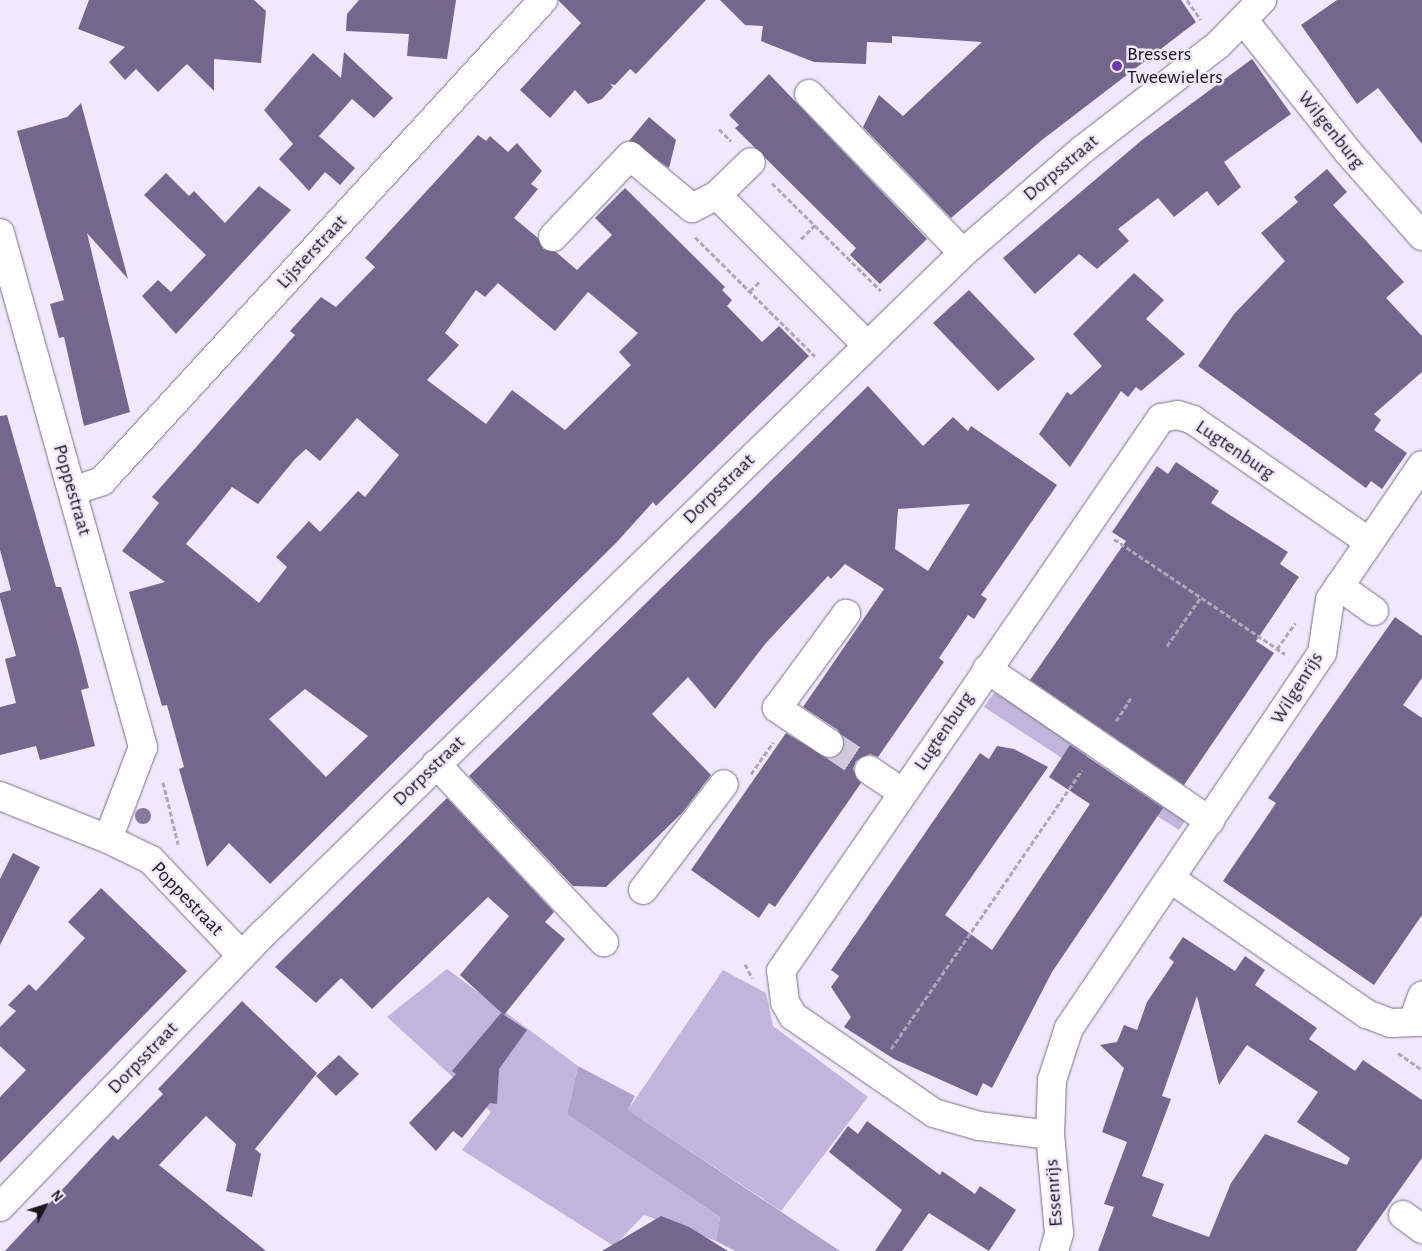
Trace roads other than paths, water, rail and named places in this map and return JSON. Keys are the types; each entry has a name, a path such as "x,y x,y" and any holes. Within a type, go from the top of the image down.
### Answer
{"street":[{"name":"Lijsterstraat","path":"72,491 102,481 543,0"},
{"name":"Dorpsstraat","path":"0,1207 242,956 436,764 963,252 1082,150 1245,22 1262,0"},
{"name":"Wilgenburg","path":"1245,22 1348,152 1422,236"},
{"path":"809,94 963,252"},
{"path":"553,237 630,156 692,208 717,195 751,162"},
{"path":"717,195 867,344"},
{"name":"Poppestraat","path":"0,233 144,747 108,839"},
{"name":"Lugtenburg","path":"1050,1135 978,1126 934,1113 792,1016 785,1002 781,970 1149,431 1161,418 1178,415 1193,420 1368,541"},
{"name":"Wilgenrijs","path":"1050,1135 1052,1080 1069,1028 1322,653 1330,600 1368,541 1422,465"},
{"path":"1340,586 1374,611"},
{"path":"829,743 777,708 846,614"},
{"path":"987,669 1210,821"},
{"path":"436,764 604,942"},
{"path":"869,770 902,792"},
{"path":"643,890 724,784"},
{"name":"Poppestraat","path":"0,796 108,839 151,860 242,956"},
{"path":"1171,879 1367,1014 1390,1024 1419,1013"},
{"name":"Essenrijs","path":"1050,1135 1059,1233 1054,1251"}],"tunnel":[{"path":"829,743 869,770"}],"place":[{"name":"Bressers Tweewielers","path":"1117,66"}]}
